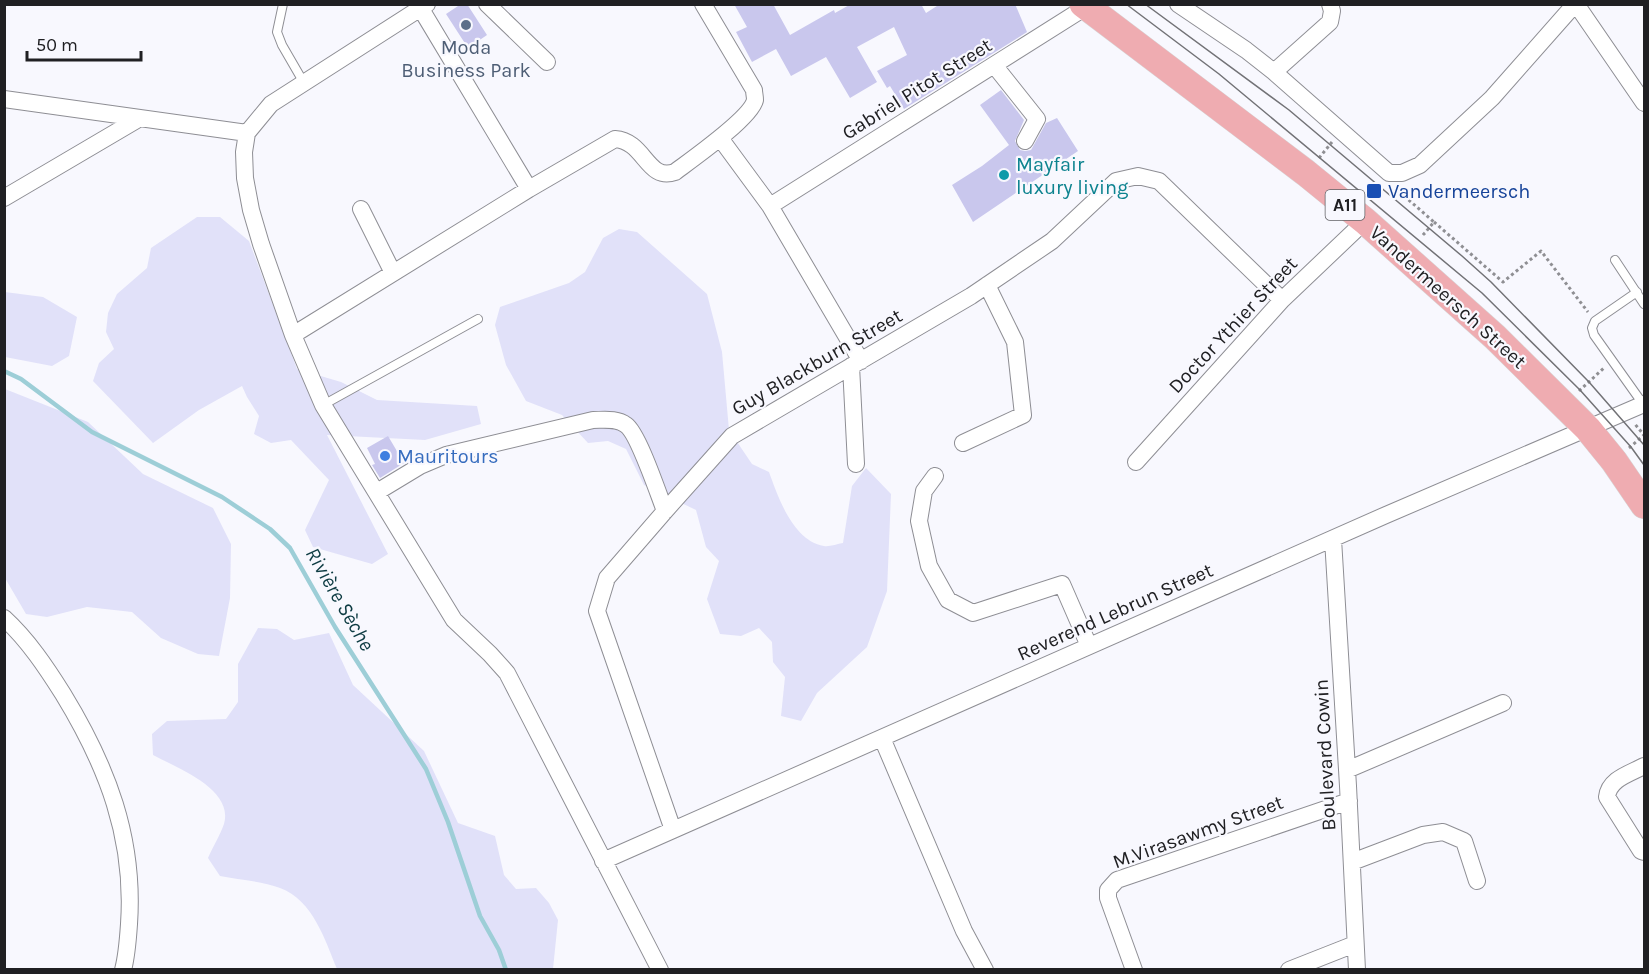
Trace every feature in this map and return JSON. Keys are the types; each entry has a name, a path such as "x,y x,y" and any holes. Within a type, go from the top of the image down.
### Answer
{"main road":[{"name":"Vandermeersch Street","path":"1085,6 1306,173 1365,221 1495,337 1588,429 1614,461 1644,506"}],"street":[{"path":"488,4 548,62"},
{"path":"1178,4 1274,72 1389,173 1402,173 1420,165 1492,98 1576,4 1644,103"},
{"path":"1274,72 1330,22 1332,11 1330,4"},
{"path":"293,335 529,189 615,139 629,142 659,173 668,174 675,172 720,138 749,109 755,100 754,90 706,5"},
{"path":"529,189 422,6 271,104 247,133 244,152 251,210 293,335 323,405 454,620 507,673 660,969"},
{"name":"Gabriel Pitot Street","path":"770,206 1085,6"},
{"path":"994,65 1037,119 1025,141"},
{"path":"4,99 247,133"},
{"path":"4,198 140,118"},
{"path":"720,138 770,206 856,364 856,464"},
{"name":"Guy Blackburn Street","path":"673,830 597,611 607,578 732,436 987,285 1052,241 1116,181 1138,176 1159,181 1282,300"},
{"path":"361,208 393,273"},
{"name":"Doctor Ythier Street","path":"1136,462 1282,300 1365,221"},
{"path":"963,442 1023,414 1015,342 987,285"},
{"name":"Reverend Lebrun Street","path":"603,861 1644,404"},
{"path":"377,492 420,466 446,455 594,420 615,420 627,425 638,442 665,511"},
{"path":"935,476 924,491 919,521 929,566 948,600 973,613 1062,584 1089,646"},
{"name":"Boulevard Cowin","path":"1334,539 1357,969"},
{"path":"4,618 31,647 76,715 100,762 114,800 122,824 130,886 128,939 123,969"},
{"path":"1347,770 1503,703"},
{"path":"882,738 964,931 985,969"},
{"path":"1644,766 1615,781 1608,789 1607,797 1641,851 1644,852"},
{"name":"M.Virasawmy Street","path":"1134,969 1108,898 1108,890 1116,880 1349,801"},
{"path":"1352,862 1423,836 1443,832 1464,841 1477,881"},
{"path":"1289,969 1355,944"}],"lane":[{"path":"283,4 277,32 304,83"},
{"path":"1615,261 1644,304"},
{"path":"1637,292 1595,321 1592,328 1594,335 1644,404"},
{"path":"323,405 478,319"}],"path":[{"path":"1306,173 1341,132"},
{"path":"1325,151 1329,155"},
{"path":"1402,173 1392,186 1503,282 1541,250 1595,321"},
{"path":"1421,231 1424,234 1434,222"},
{"path":"1564,404 1612,361"},
{"path":"1614,461 1644,435 1625,412"}],"shaded area":[{"path":"197,217 220,217 249,241 297,369 341,382 377,400 477,406 481,424 425,440 327,435 388,554 372,564 313,547 305,530 329,480 291,440 271,443 254,434 259,416 242,386 199,410 153,443 93,381 99,363 114,349 106,332 108,313 117,294 147,268 151,248"},
{"path":"619,229 637,232 707,294 722,352 729,430 752,464 769,472 788,516 804,536 824,546 843,543 852,486 866,468 891,494 887,591 867,647 817,693 801,721 781,716 785,677 773,662 772,642 759,628 741,636 720,634 707,599 719,561 706,547 696,510 644,485 626,449 608,441 588,443 562,415 526,401 506,365 495,325 500,307 569,283 585,272 603,238"},
{"path":"5,292 43,297 77,317 69,356 52,366 5,357"},
{"path":"5,389 88,422 143,474 213,508 231,544 230,598 219,656 198,654 161,638 132,612 87,607 47,617 26,614 5,578"},
{"path":"258,628 277,629 294,640 329,633 353,685 424,751 458,823 495,836 504,875 516,889 536,888 549,903 558,920 553,969 337,969 316,922 301,902 291,894 266,884 220,876 208,858 224,824 225,812 220,800 201,781 153,755 152,734 167,721 226,719 238,702 238,664"}],"building":[{"name":"Moda Business Park","path":"461,4 467,4 487,35 468,48 446,14"},
{"path":"734,4 773,4 790,35 834,10 835,13 851,4 921,4 926,13 940,4 1015,4 1027,32 904,109 890,86 887,88 877,71 907,55 894,27 857,47 877,82 850,98 826,57 791,76 776,49 752,62 736,32 747,27"},
{"name":"Mayfair luxury living","path":"1001,90 1024,120 1015,141 1020,150 1031,150 1046,123 1057,118 1078,151 973,222 952,185 1009,145 980,105"},
{"name":"Mauritours","path":"388,436 404,463 380,478 372,465 375,464 367,448"}],"waterway":[{"name":"Rivière Sèche","path":"4,371 21,379 92,432 222,497 270,529 290,548 335,627 426,769 448,822 480,916 499,950 506,970"}],"tram line":[{"path":"1126,4 1219,74 1482,293 1580,390 1644,465"},
{"path":"1145,4 1289,110 1462,256 1491,282 1589,382 1644,445"}],"place":[{"name":"Moda Business Park","path":"466,25"},
{"name":"Mayfair luxury living","path":"1004,175"},
{"name":"Vandermeersch","path":"1374,191"},
{"name":"Mauritours","path":"385,456"}]}
